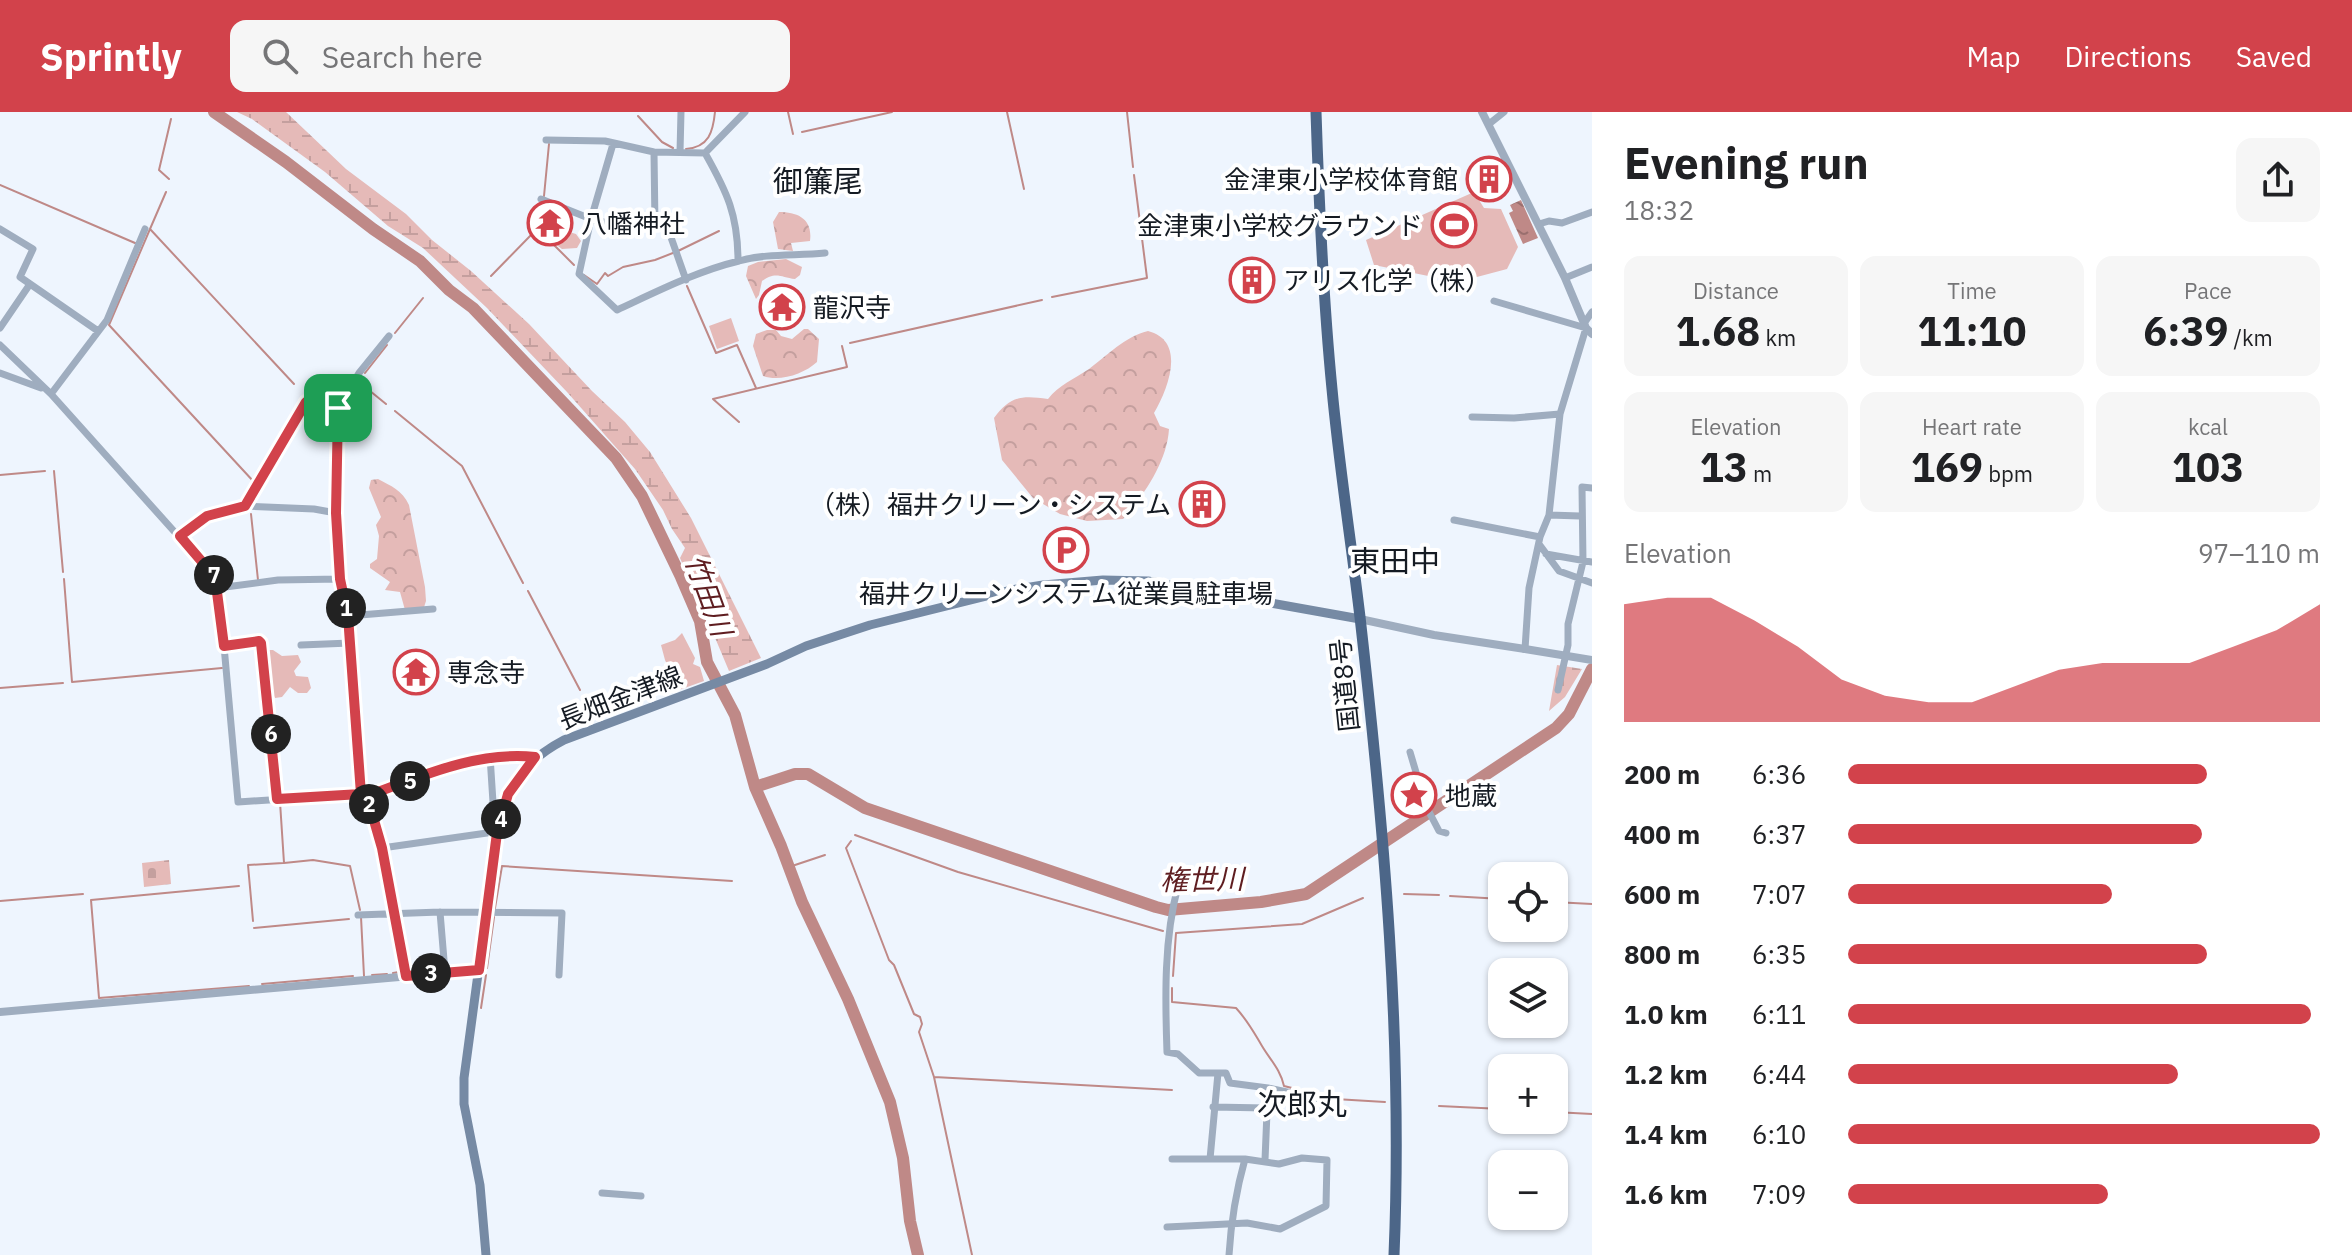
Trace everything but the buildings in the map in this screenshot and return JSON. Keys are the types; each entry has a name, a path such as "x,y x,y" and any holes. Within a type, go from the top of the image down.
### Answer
{"highway":[{"name":"国道8号","path":"1316,112 1321,266 1331,377 1385,867 1393,996 1394,1255"}],"main road":[{"name":"長畑金津線","path":"486,1255 480,1185 464,1104 464,1078 488,912 495,833 508,794 535,757 564,740 679,699 806,646 907,615 1011,590 1068,582 1148,581 1360,619"}],"street":[{"path":"546,140 605,141 654,152 705,153 745,112"},
{"path":"1482,112 1588,328"},
{"path":"1489,124 1504,112"},
{"path":"680,152 681,114"},
{"path":"613,144 579,274 617,310 738,261 773,255 825,253"},
{"path":"654,152 655,226"},
{"path":"705,153 736,219 738,261"},
{"path":"541,199 591,219 632,229 667,226 686,280"},
{"path":"1539,224 1549,221 1562,223 1592,212"},
{"path":"0,229 33,249 20,277 98,331"},
{"path":"47,391 107,320 145,229"},
{"path":"1565,278 1592,267"},
{"path":"0,328 30,284"},
{"path":"1494,301 1588,328"},
{"path":"1525,649 1529,588 1549,515 1560,414 1592,312"},
{"path":"389,336 359,373 338,408 336,513 340,579 348,616 364,795 382,848 406,976"},
{"path":"0,345 47,391 215,577 238,802 364,795 459,763 490,756 510,754 535,757"},
{"path":"0,373 47,391"},
{"path":"245,506 306,402 338,408"},
{"path":"1472,417 1514,418 1560,414"},
{"path":"1558,690 1568,645 1568,624 1579,579 1587,562 1580,516 1582,487 1592,488"},
{"path":"180,536 207,516 245,506 336,513"},
{"path":"1549,515 1580,516"},
{"path":"1454,520 1540,541"},
{"path":"1540,541 1559,571 1592,583"},
{"path":"1546,554 1587,562"},
{"path":"218,588 278,580 340,579"},
{"path":"348,616 433,609"},
{"path":"1360,619 1434,635 1592,660"},
{"path":"224,646 261,643 277,799"},
{"path":"301,645 350,643"},
{"path":"1410,752 1426,806 1442,832"},
{"path":"382,848 495,833 490,756"},
{"path":"1178,886 1169,921 1165,1014 1167,1052 1178,1054 1199,1073 1226,1073 1230,1083 1329,1101"},
{"path":"440,912 445,972"},
{"path":"358,915 562,913 559,975"},
{"path":"0,1012 479,970"},
{"path":"1210,1159 1218,1073"},
{"path":"1265,1160 1268,1088"},
{"path":"1213,1107 1266,1108"},
{"path":"1167,1227 1247,1223 1280,1229 1326,1206 1327,1160 1302,1158 1279,1164 1245,1159 1172,1159"},
{"path":"1229,1255 1237,1189 1245,1159"},
{"path":"602,1193 641,1196"}],"green space":[{"path":"237,112 286,112 346,169 406,214 529,324 625,422 650,452 691,518 761,658 729,671 680,558 685,548 663,510 635,469 487,308 423,248 388,226 325,172 252,119"},
{"name":"金津東小学校グラウンド","path":"1474,192 1484,208 1501,209 1518,247 1507,269 1458,282 1374,265 1366,240"},
{"path":"779,212 803,218 809,227 810,241 791,243 793,251 778,249 773,222"},
{"path":"559,229 576,234 581,241 577,248 562,249 550,240 551,231"},
{"path":"786,259 802,267 800,275 795,279 767,278 762,281 756,299 746,276 748,266"},
{"path":"731,318 739,341 717,349 709,326"},
{"path":"804,329 819,339 817,362 792,376 763,376 753,346 756,334 776,330 781,336 792,339"},
{"path":"1148,331 1160,336 1171,355 1169,379 1154,413 1160,426 1169,429 1159,466 1123,519 1087,521 1060,514 1033,498 1002,460 994,418 1011,401 1031,397 1048,399 1124,342"},
{"path":"378,479 400,492 409,505 425,587 424,607 405,610 400,592 385,590 390,582 370,568 370,564 377,559 379,536 376,525 381,517 369,488 371,480"},
{"path":"682,633 695,658 693,664 700,667 704,681 679,690 661,645 675,640"},
{"path":"269,650 282,656 298,655 301,662 294,671 296,676 308,677 311,688 307,693 298,693 290,687 282,697 275,698 267,674"},
{"path":"1557,665 1582,669 1565,697 1549,711"},
{"path":"169,860 171,884 144,887 142,863"}],"water":[{"path":"1521,200 1538,238 1523,244 1509,213 1513,211 1510,205"}],"waterway":[{"name":"竹田川","path":"214,112 420,261 449,290 473,308 616,458 642,496 700,621 707,662 735,715 755,787 890,1102 903,1158 910,1221 918,1255"},
{"path":"686,149 705,142 713,126 715,112"},
{"path":"788,112 793,134"},
{"path":"802,132 892,112"},
{"path":"1007,112 1024,189"},
{"path":"1127,112 1133,167"},
{"path":"638,116 662,142 673,148"},
{"path":"169,179 159,170 171,119"},
{"path":"544,196 549,144"},
{"path":"1052,297 1147,278 1134,175"},
{"path":"0,185 135,243"},
{"path":"166,192 150,229 294,384"},
{"path":"544,204 541,232 574,265"},
{"path":"150,229 109,325 254,482"},
{"path":"584,275 597,284 605,273 608,276 623,267 655,260 719,231"},
{"path":"491,276 533,233"},
{"path":"687,286 716,353 737,345 756,388"},
{"path":"395,333 423,298"},
{"path":"850,343 1042,300"},
{"path":"365,373 387,345"},
{"path":"739,422 713,399 847,367 842,346"},
{"path":"359,382 386,404"},
{"path":"395,411 462,466 523,583"},
{"path":"0,475 45,471"},
{"path":"54,471 63,572"},
{"path":"251,514 258,580"},
{"path":"64,579 72,682 222,668"},
{"path":"528,591 580,690"},
{"name":"権世川","path":"755,787 795,774 808,774 865,808 1168,910 1261,902 1306,894 1556,728 1569,714 1592,669"},
{"path":"0,688 63,683"},
{"path":"280,802 284,863 313,860 350,866 360,910"},
{"path":"855,835 958,872 1163,931"},
{"path":"851,841 846,848 889,960 894,965 914,1014 920,1017 922,1024 919,1032 934,1077 1172,1090"},
{"path":"789,867 825,855"},
{"path":"253,921 248,865 283,863"},
{"path":"495,908 502,866 732,881"},
{"path":"239,886 91,900 99,998 249,986"},
{"path":"0,901 83,894"},
{"path":"1404,894 1439,895"},
{"path":"1450,896 1488,898"},
{"path":"1173,976 1176,933 1302,924 1363,898"},
{"path":"1568,903 1592,904"},
{"path":"361,917 364,976"},
{"path":"487,968 494,917"},
{"path":"254,928 349,919"},
{"path":"393,973 399,972"},
{"path":"372,975 387,974"},
{"path":"481,1008 486,975"},
{"path":"262,984 353,976"},
{"path":"1172,988 1172,1002 1236,1008 1275,1065 1284,1086 1320,1095"},
{"path":"934,1077 972,1255"},
{"path":"1335,1099 1385,1102"},
{"path":"1439,1106 1488,1108"},
{"path":"1568,1113 1592,1114"}],"place":[{"name":"金津東小学校体育館","path":"1489,179"},
{"name":"八幡神社","path":"550,223"},
{"name":"金津東小学校グラウンド","path":"1454,225"},
{"name":"アリス化学（株）","path":"1252,280"},
{"name":"龍沢寺","path":"782,307"},
{"name":"（株）福井クリーン・システム","path":"1202,504"},
{"name":"福井クリーンシステム従業員駐車場","path":"1066,550"},
{"name":"専念寺","path":"416,672"},
{"name":"地蔵","path":"1414,795"}],"district":[{"name":"御簾尾","path":"818,180"},
{"name":"東田中","path":"1395,560"},
{"name":"次郎丸","path":"1302,1103"}],"route":[{"path":"338,408 306,402 245,506 207,516 180,536 215,577 224,646 261,643 277,799 367,796 459,763 510,754 535,757 508,794 497,833 479,970 406,976 382,848 367,796 361,794 348,616 340,579 336,513 338,408"}]}
